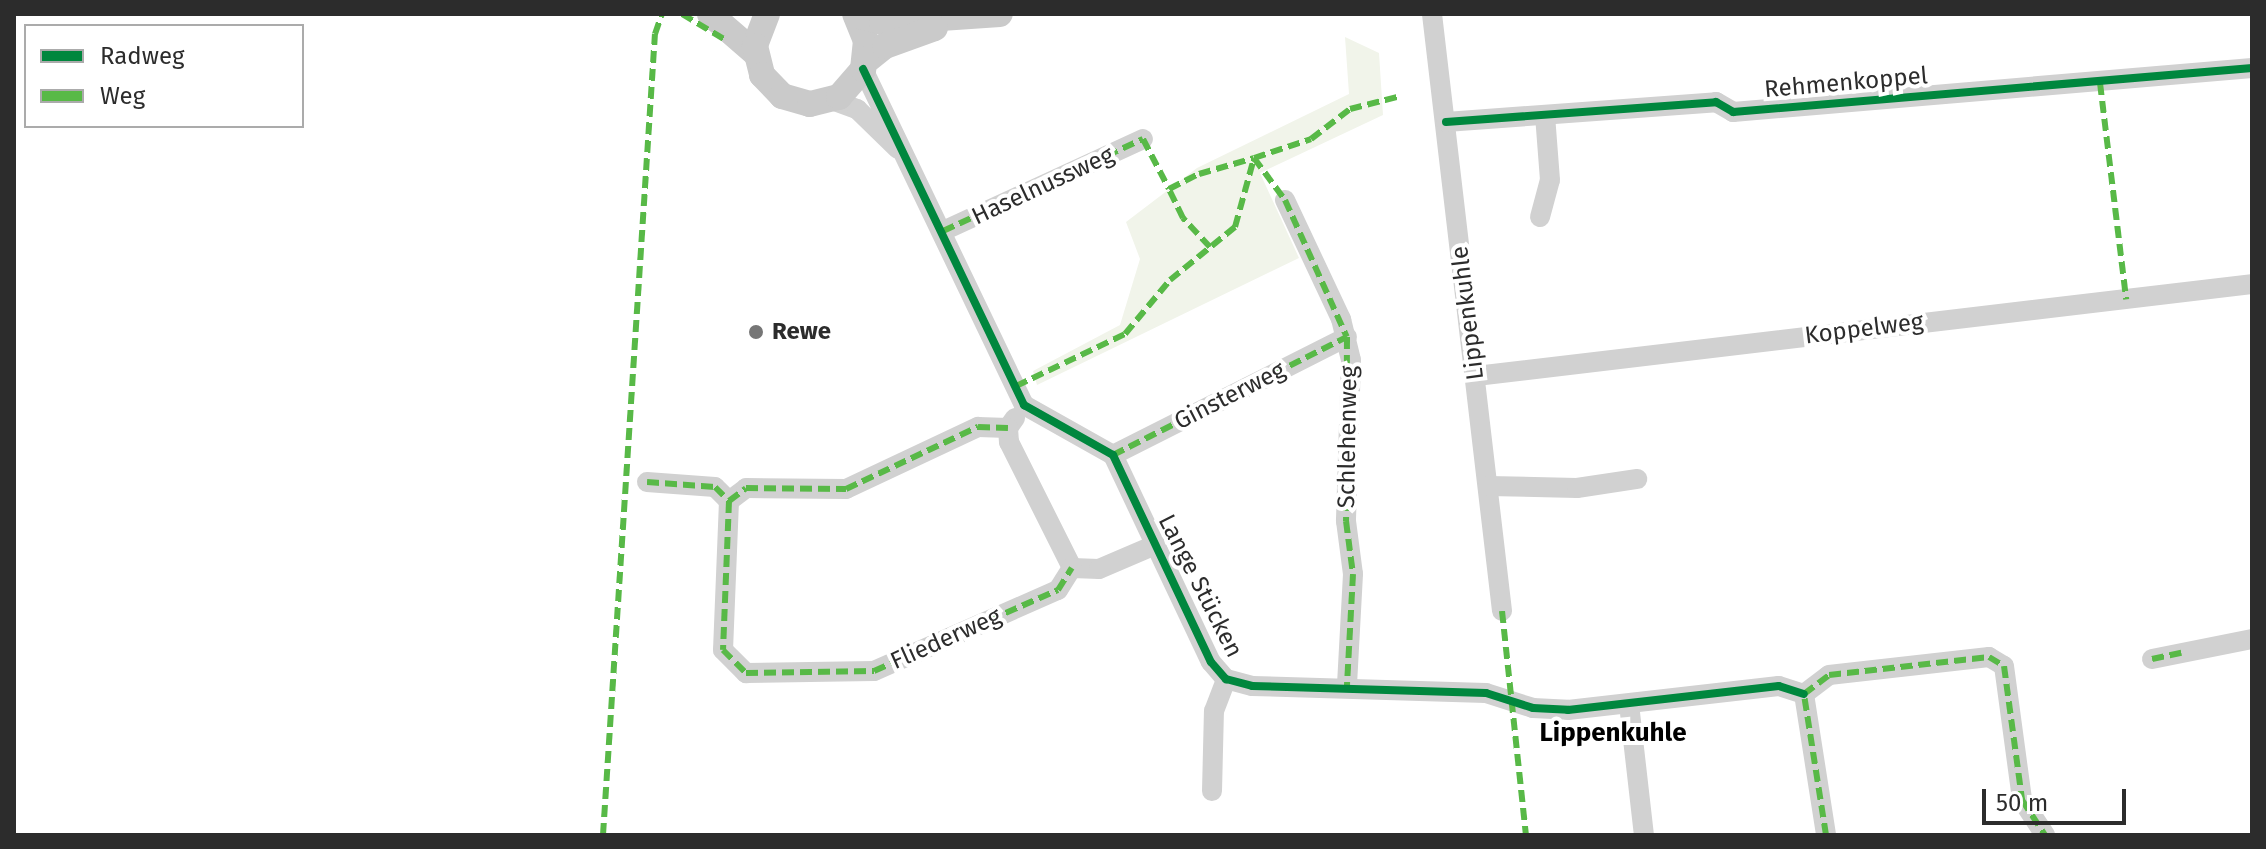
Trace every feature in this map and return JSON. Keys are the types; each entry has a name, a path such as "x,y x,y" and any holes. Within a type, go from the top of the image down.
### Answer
{"main road":[{"path":"710,14 755,53 762,75 782,96 803,104 832,100 851,88 864,65 895,42 957,21"},
{"path":"755,53 767,14"},
{"path":"855,14 882,22 957,21 1000,14"},
{"path":"855,14 866,41 864,65"}],"street":[{"name":"Lippenkuhle","path":"1432,14 1502,611"},
{"path":"864,65 902,153 943,231 1024,405 1113,455"},
{"name":"Rehmenkoppel","path":"1446,122 1716,102 1733,112 2252,68"},
{"path":"832,100 857,109 902,153"},
{"path":"1540,217 1550,180 1545,115"},
{"name":"Haselnussweg","path":"943,231 1143,139"},
{"name":"Schlehenweg","path":"1285,200 1347,337 1346,521 1353,574 1347,686"},
{"name":"Koppelweg","path":"1476,376 2252,284"},
{"name":"Ginsterweg","path":"1113,455 1347,337"},
{"path":"1024,405 1008,428 1009,442 1072,568"},
{"path":"647,482 715,487 729,501 746,488 846,489 978,427 1008,428"},
{"name":"Lange Stücken","path":"1113,455 1211,662 1226,679 1252,686 1347,686 1486,693 1533,708 1629,704 1779,686 1804,694"},
{"path":"1488,486 1577,488 1637,479"},
{"name":"Fliederweg","path":"729,501 723,650 746,673 874,671 1058,590 1072,568"},
{"name":"Lange Stücken","path":"1072,568 1099,569 1155,545"},
{"path":"2152,659 2252,639"},
{"path":"1826,835 1804,694 1829,675 1989,657 2004,666 2022,800 2045,835"},
{"path":"1212,791 1214,711 1226,679"},
{"path":"1629,704 1644,835"}],"shaded area":[{"path":"1345,37 1379,53 1383,115 1260,173 1299,258 1037,385 1033,371 1120,325 1140,259 1126,222 1197,168 1349,94"}],"marked path":[{"path":"603,835 655,34 662,14"},
{"path":"682,14 724,39"},
{"path":"2100,83 2126,299"},
{"path":"1016,386 1125,334 1170,280 1235,227 1254,158 1311,139 1350,109 1397,97"},
{"path":"943,231 1143,139 1169,189"},
{"path":"1210,247 1183,218 1169,189 1199,174 1254,158 1285,200 1347,337 1346,521 1353,574 1347,686"},
{"path":"1113,455 1347,337"},
{"path":"647,482 715,487 729,501 746,488 846,489 978,427 1008,428"},
{"path":"729,501 723,650 746,673 874,671 1058,590 1072,568"},
{"path":"1502,611 1526,835"},
{"path":"2152,659 2181,653"},
{"path":"1826,835 1804,694 1829,675 1989,657 2004,666 2022,800 2045,835"}],"cycle path":[{"path":"1446,122 1716,102 1733,112 2252,68"},
{"path":"863,69 1024,405 1113,455 1211,662 1226,679 1252,686 1486,693 1533,708 1568,710 1779,686 1804,694"}],"place":[{"name":"Rewe","path":"756,332"}],"district":[{"name":"Lippenkuhle","path":"1613,733"}]}
